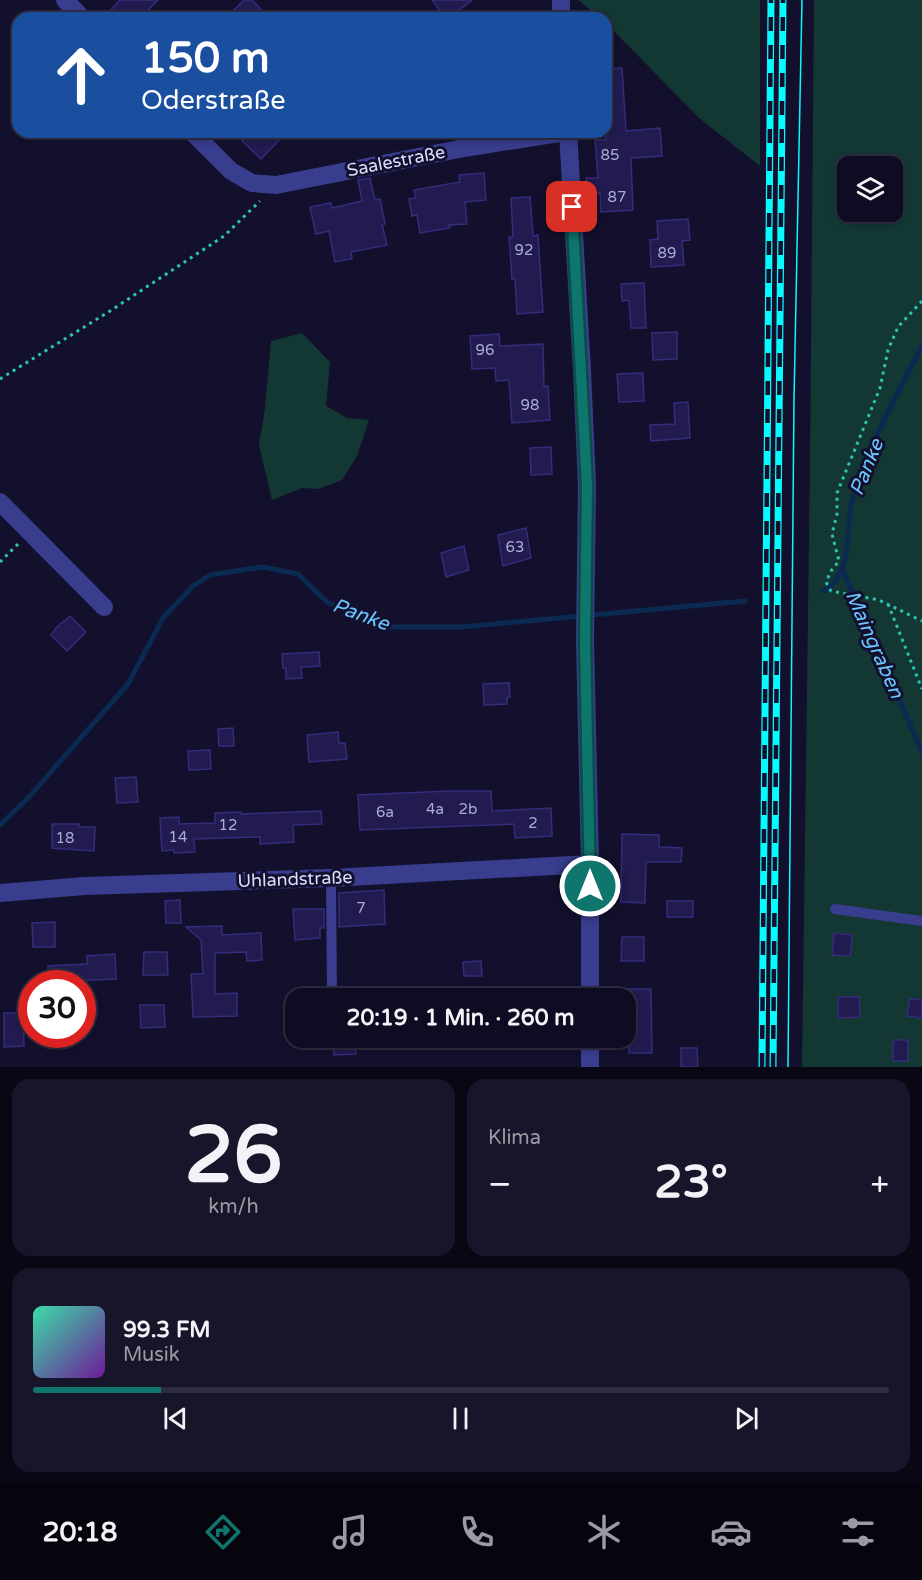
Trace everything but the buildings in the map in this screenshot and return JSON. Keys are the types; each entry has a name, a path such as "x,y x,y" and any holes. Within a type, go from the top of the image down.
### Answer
{"street":[{"path":"64,0 76,12"},
{"name":"Saalestraße","path":"198,138 231,171 252,183 276,185 464,148 528,138"},
{"path":"566,138 582,370 587,485 585,641 590,988"},
{"path":"0,502 104,607"},
{"name":"Uhlandstraße","path":"0,893 84,886 331,878 590,864"},
{"path":"590,1048 590,1067"}],"lane":[{"path":"331,878 332,988"},
{"path":"835,909 922,921"}],"path":[{"path":"0,379 110,311 224,236 276,185"},
{"path":"922,301 898,327 888,350 880,388 837,493 837,514 832,534 839,561 826,582 831,591 879,600 922,621"},
{"path":"0,562 30,532"},
{"path":"888,604 922,689"}],"green space":[{"path":"578,0 760,0 760,166 699,118 612,29 612,12 593,12"},
{"path":"814,0 922,0 922,1067 802,1067"},
{"path":"302,333 330,362 326,406 347,418 369,420 357,456 342,480 318,489 302,488 272,500 259,445 271,341"}],"waterway":[{"name":"Panke","path":"824,591 834,583 844,562 852,502 866,461 922,345"},
{"name":"Panke","path":"0,825 28,798 128,684 163,618 193,586 210,575 263,567 298,574 327,602 388,627 462,627 745,601"},
{"name":"Maingraben","path":"842,568 922,752"}],"tram line":[{"path":"788,1067 794,399 802,0"}],"railway":[{"path":"762,1067 771,0"},
{"path":"773,1067 783,0"}],"route":[{"path":"572,207 587,485 585,641 590,886"}]}
